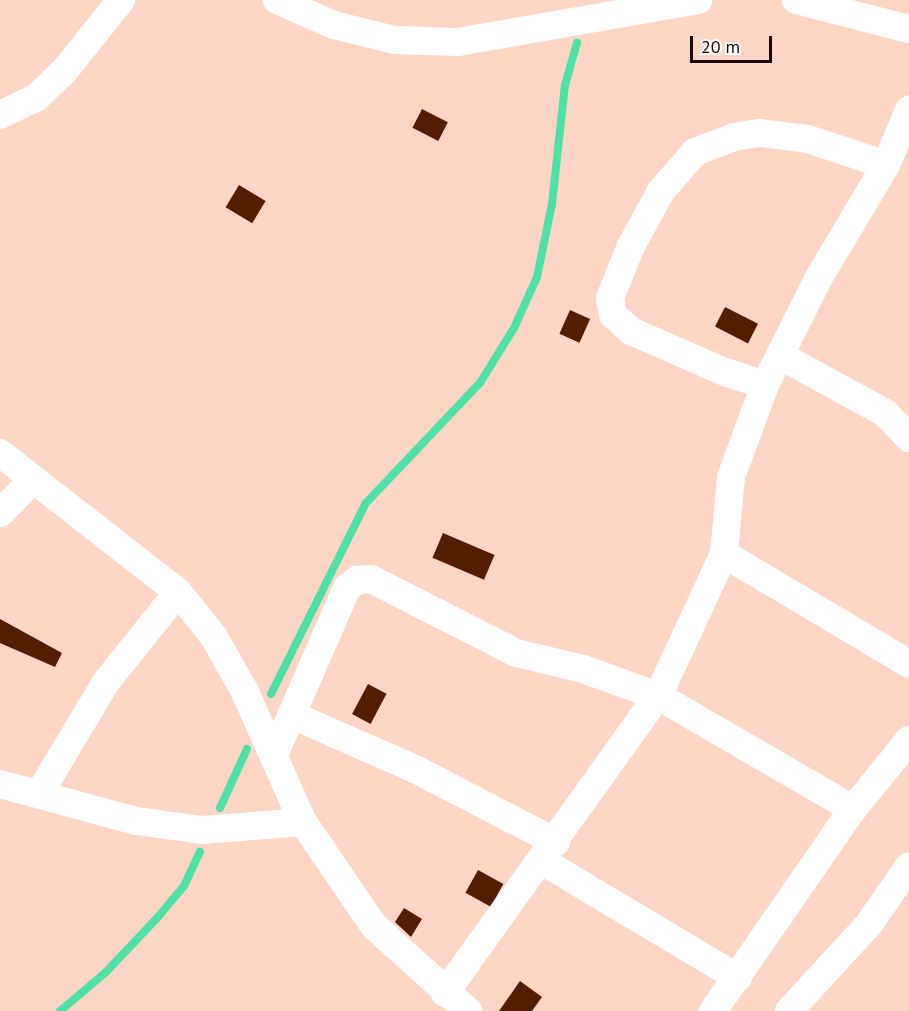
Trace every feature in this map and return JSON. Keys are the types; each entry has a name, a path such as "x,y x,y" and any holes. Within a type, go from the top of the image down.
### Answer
{"street":[{"path":"2,112 37,97 65,70 121,0"},
{"path":"277,0 334,25 394,40 458,42 698,0"},
{"path":"796,0 852,7 909,29"},
{"path":"445,993 549,852 658,696 724,554 731,477 765,385 818,279 886,165 909,110"},
{"path":"765,385 727,373 631,331 612,315 610,298 656,200 695,152 734,137 760,133 808,139 886,165"},
{"path":"781,356 885,413 909,438"},
{"path":"0,453 32,482 103,530 178,592 214,637 274,755 303,822 374,926 445,993 468,1011"},
{"path":"0,513 32,482"},
{"path":"724,554 909,664"},
{"path":"274,755 347,588 357,580 371,579 516,653 583,669 658,696 853,809"},
{"path":"39,794 106,682 178,592"},
{"path":"292,715 415,769 549,852 738,978"},
{"path":"713,1011 853,809 909,740"},
{"path":"0,784 136,821 203,830 303,822"},
{"path":"789,1011 869,924 909,866"}],"building":[{"path":"422,109 448,122 438,141 412,128"},
{"path":"239,185 266,201 252,223 226,207"},
{"path":"725,307 758,324 748,343 715,327"},
{"path":"570,310 590,319 580,343 559,334"},
{"path":"443,533 495,555 484,580 432,558"},
{"path":"0,619 62,653 55,667 0,643"},
{"path":"368,684 387,694 371,724 352,714"},
{"path":"478,870 503,884 491,907 465,893"},
{"path":"404,908 422,919 411,937 395,922"},
{"path":"520,981 542,997 532,1011 499,1011"}],"waterway":[{"path":"271,694 366,503 480,383 514,328 537,277 552,204 565,85 577,43"},
{"path":"220,808 247,749"},
{"path":"60,1011 106,972 157,918 184,886 200,852"}]}
